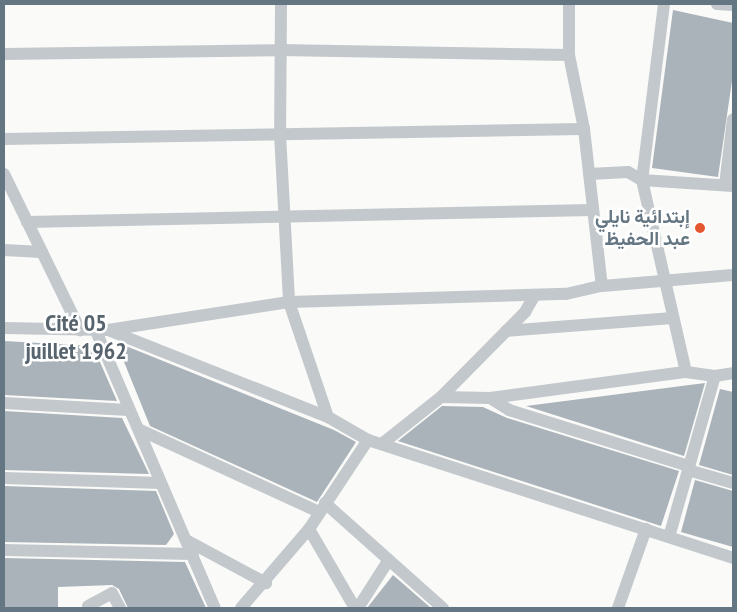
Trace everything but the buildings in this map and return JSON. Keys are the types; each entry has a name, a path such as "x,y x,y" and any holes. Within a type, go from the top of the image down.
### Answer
{"street":[{"path":"281,4 280,134 286,217 289,302 328,417"},
{"path":"569,4 569,55 584,129 602,286"},
{"path":"664,4 642,180 663,280 686,372"},
{"path":"717,4 733,6"},
{"path":"4,54 280,50 569,55"},
{"path":"589,174 628,172 642,180 729,186 733,119"},
{"path":"4,139 584,129"},
{"path":"4,174 80,330"},
{"path":"27,222 592,210"},
{"path":"4,250 42,252"},
{"path":"4,328 102,330 289,302 535,296 602,286 733,275"},
{"path":"383,443 441,397 506,331 535,296"},
{"path":"506,331 672,318"},
{"path":"102,330 128,410 140,430 215,608"},
{"path":"102,330 328,417 368,440 383,443 733,558"},
{"path":"441,397 490,398 686,372 715,376 733,373"},
{"path":"669,537 715,376"},
{"path":"490,398 510,410 733,482"},
{"path":"4,403 128,410"},
{"path":"140,430 322,508 443,608"},
{"path":"241,608 266,583 309,529 368,440"},
{"path":"4,478 161,483"},
{"path":"309,529 356,608 388,561"},
{"path":"618,608 646,529"},
{"path":"186,540 266,583"},
{"path":"4,550 193,554"},
{"path":"88,606 112,593 120,608"}],"place":[{"name":"إبتدائية نايلي عبد الحفيظ","path":"700,228"}],"district":[{"name":"Cité 05 juillet 1962","path":"76,337"}]}
